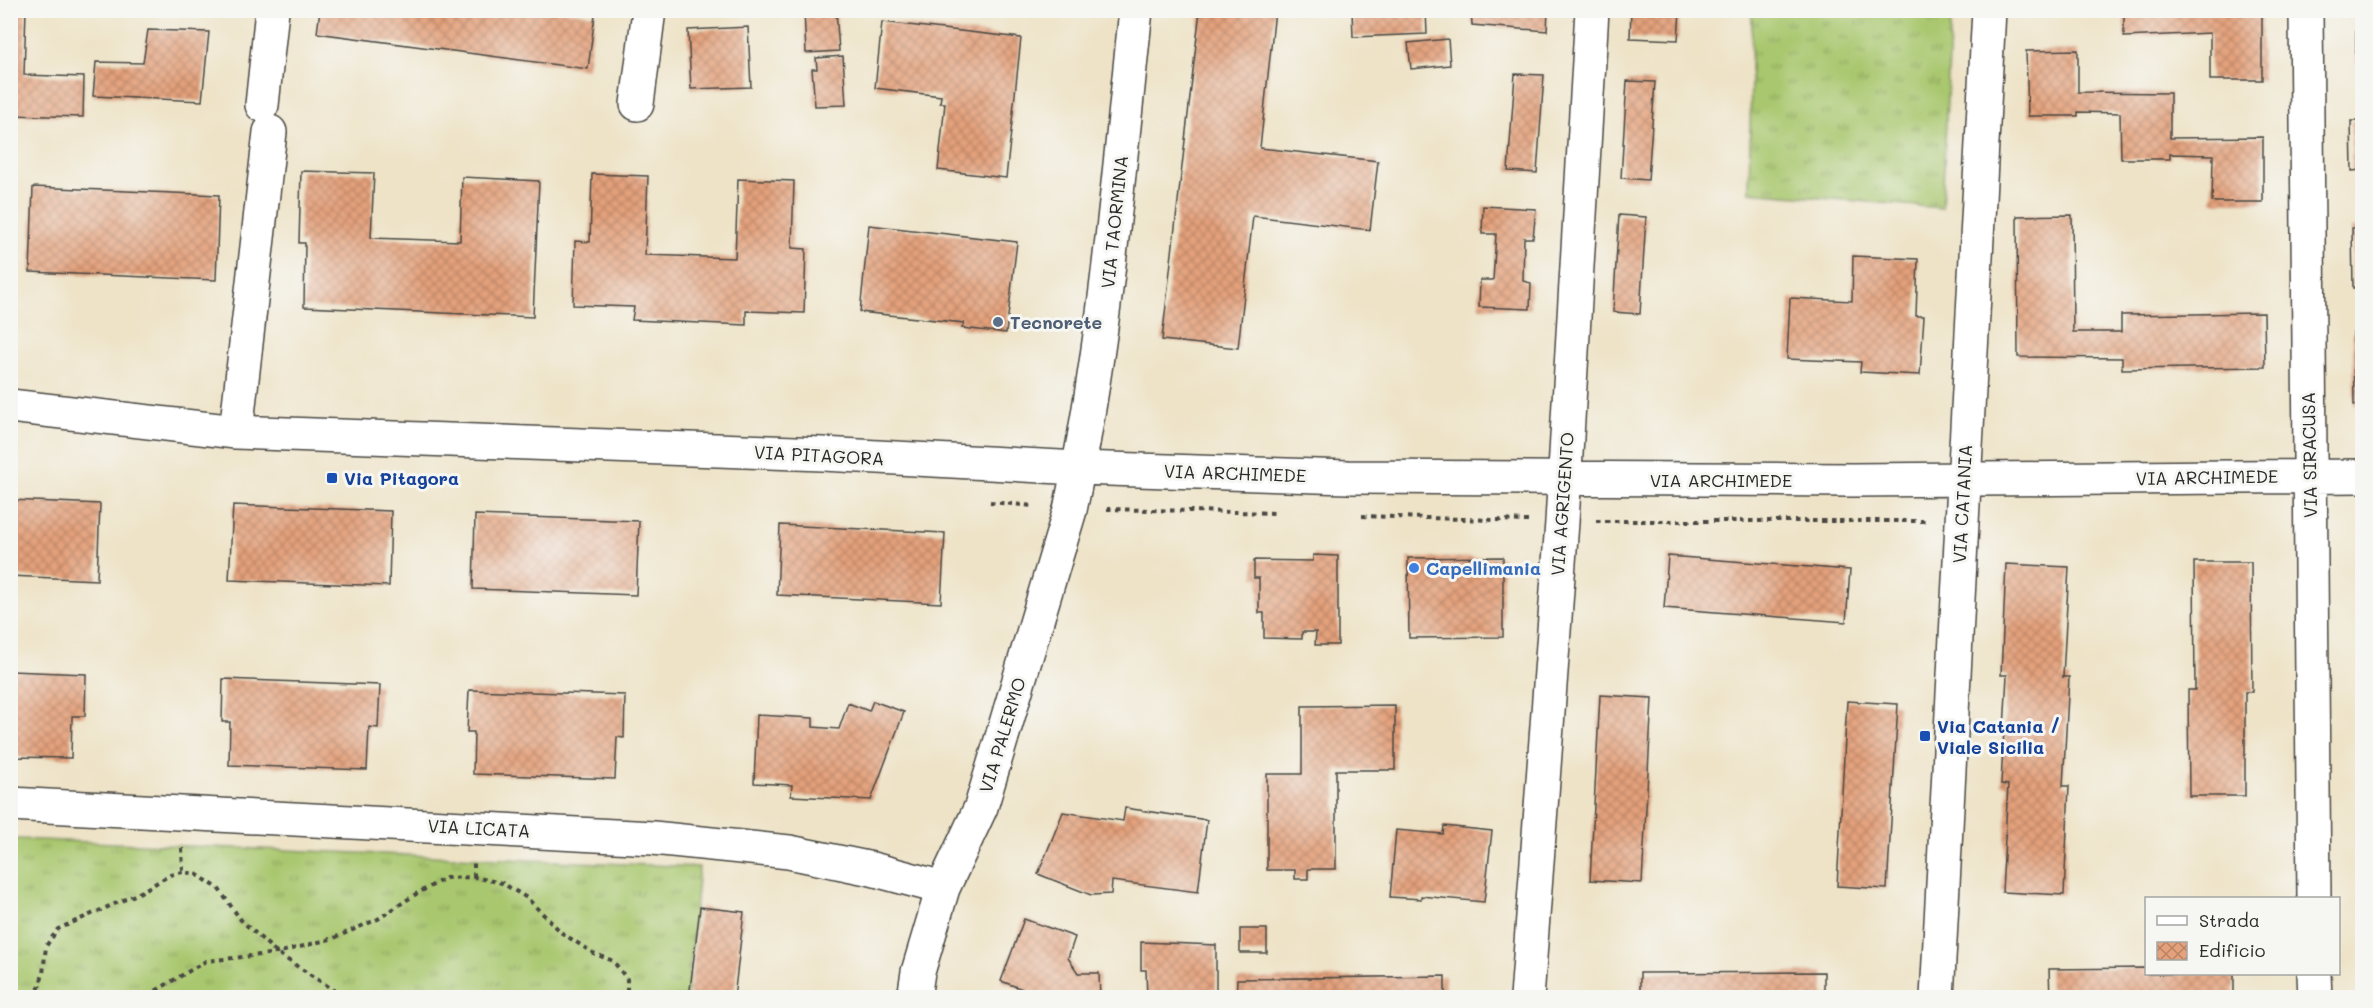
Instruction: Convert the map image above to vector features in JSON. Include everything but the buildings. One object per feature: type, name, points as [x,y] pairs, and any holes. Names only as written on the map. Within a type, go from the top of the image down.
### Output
[{"type":"street","points":[[236,432],[266,118],[272,10]]},
{"type":"street","points":[[637,104],[649,10]]},
{"type":"street","name":"VIA TAORMINA","points":[[1079,468],[1105,308],[1136,10]]},
{"type":"street","name":"VIA AGRIGENTO","points":[[1527,998],[1564,479],[1592,10]]},
{"type":"street","name":"VIA CATANIA","points":[[1937,998],[1989,10]]},
{"type":"street","name":"VIA SIRACUSA","points":[[2306,10],[2314,897]]},
{"type":"street","name":"VIA PITAGORA","points":[[10,406],[236,432],[823,454],[1079,468]]},
{"type":"street","name":"VIA ARCHIMEDE","points":[[1079,468],[1348,477],[1564,479],[2362,476]]},
{"type":"street","name":"VIA PALERMO","points":[[914,998],[918,972],[943,888],[981,807],[1070,510],[1079,468]]},
{"type":"street","name":"VIA LICATA","points":[[10,804],[653,838],[789,852],[872,869],[943,888]]},
{"type":"street","points":[[2314,975],[2314,998]]},
{"type":"path","points":[[1596,521],[1928,521]]},
{"type":"path","points":[[182,843],[183,872]]},
{"type":"path","points":[[36,998],[43,974],[46,946],[58,929],[137,894],[170,875],[183,872],[195,874],[218,888],[241,920],[277,953],[346,998]]},
{"type":"path","points":[[151,998],[157,990],[206,961],[277,953],[334,938],[378,919],[446,878],[474,877],[502,883],[527,898],[562,933],[593,953],[613,961],[627,979],[627,998]]},
{"type":"green space","points":[[1752,11],[1951,11],[1942,208],[1749,192]]},
{"type":"green space","points":[[15,839],[699,867],[687,997],[11,997],[10,892]]},
{"type":"place","name":"Tecnorete","points":[[998,322]]},
{"type":"place","name":"Via Pitagora","points":[[332,478]]},
{"type":"place","name":"Capellimania","points":[[1414,568]]},
{"type":"place","name":"Via Catania / Viale Sicilia","points":[[1925,736]]}]
